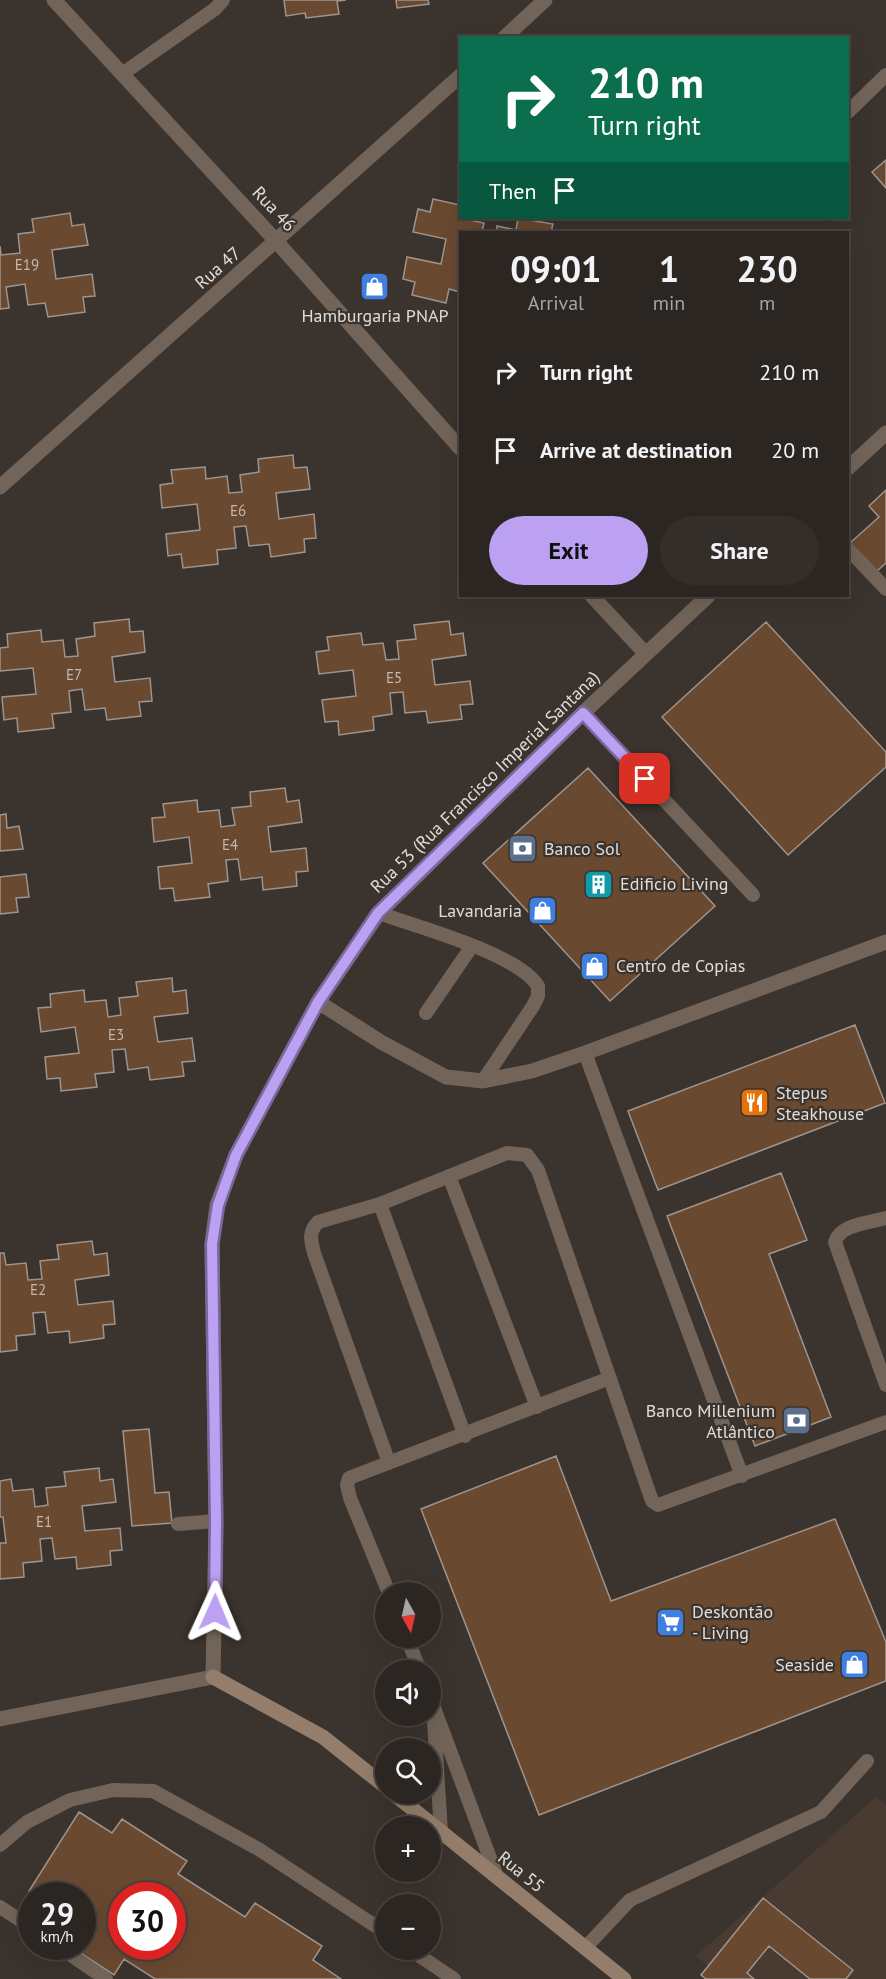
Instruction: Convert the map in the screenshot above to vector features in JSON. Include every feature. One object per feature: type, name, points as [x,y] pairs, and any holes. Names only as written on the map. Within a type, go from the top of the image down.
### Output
[{"type":"street","name":"Rua 46","points":[[54,0],[278,242],[459,447]]},
{"type":"street","points":[[506,36],[545,0]]},
{"type":"street","name":"Rua 47","points":[[0,486],[278,242],[459,77]]},
{"type":"street","points":[[849,467],[886,433]]},
{"type":"street","points":[[593,597],[645,652]]},
{"type":"street","name":"Rua 53 (Rua Francisco Imperial Santana)","points":[[213,1677],[216,1521],[212,1244],[218,1205],[236,1155],[318,1002],[378,913],[645,652],[707,597]]},
{"type":"street","points":[[318,1002],[381,1042],[446,1077],[483,1081],[532,1071],[585,1053],[886,942]]},
{"type":"street","points":[[0,1719],[213,1677],[323,1737],[375,1778]]},
{"type":"street","name":"Rua 55","points":[[406,1804],[421,1816]]},
{"type":"street","name":"Rua 55","points":[[441,1832],[624,1979]]},
{"type":"lane","points":[[122,74],[215,9],[223,0]]},
{"type":"lane","points":[[849,111],[886,75]]},
{"type":"lane","points":[[849,550],[886,590]]},
{"type":"lane","points":[[583,713],[753,895]]},
{"type":"lane","points":[[378,913],[472,946],[524,969],[538,986],[538,996],[533,1006],[483,1081]]},
{"type":"lane","points":[[426,1012],[472,946]]},
{"type":"lane","points":[[585,1053],[742,1476]]},
{"type":"lane","points":[[389,1463],[314,1253],[310,1234],[318,1222],[380,1204],[507,1154],[527,1155],[538,1170],[652,1501],[658,1505],[886,1422]]},
{"type":"lane","points":[[449,1176],[537,1407]]},
{"type":"lane","points":[[380,1204],[465,1436]]},
{"type":"lane","points":[[886,1218],[843,1230],[837,1235],[835,1242],[886,1385]]},
{"type":"lane","points":[[384,1582],[347,1485],[349,1478],[359,1472],[465,1436],[610,1378]]},
{"type":"lane","points":[[178,1524],[216,1521]]},
{"type":"lane","points":[[441,1725],[497,1877]]},
{"type":"lane","points":[[434,1726],[440,1816]]},
{"type":"lane","points":[[585,1948],[630,1900],[821,1812],[867,1761]]},
{"type":"lane","points":[[0,1845],[27,1822],[70,1800],[113,1790],[153,1791],[260,1850],[375,1926]]},
{"type":"lane","points":[[0,1907],[18,1919]]},
{"type":"lane","points":[[78,1960],[106,1979]]},
{"type":"lane","points":[[426,1960],[454,1979]]},
{"type":"shaded area","points":[[876,1797],[886,1805],[886,1979],[724,1979],[696,1956]]},
{"type":"building","points":[[284,0],[346,0],[337,1],[339,14],[306,18],[305,13],[286,16]]},
{"type":"building","points":[[396,0],[428,0],[429,4],[397,8]]},
{"type":"building","points":[[886,160],[886,188],[872,172]]},
{"type":"building","points":[[433,199],[459,205],[459,219],[484,223],[482,231],[459,231],[459,292],[449,289],[446,303],[412,295],[415,282],[403,279],[407,257],[441,264],[446,239],[413,232],[418,209],[430,212]]},
{"type":"building","points":[[70,213],[72,226],[84,224],[88,245],[52,250],[56,279],[92,274],[95,296],[83,297],[85,312],[48,317],[45,303],[28,305],[25,284],[6,287],[9,308],[0,309],[0,246],[1,255],[20,253],[18,234],[34,232],[32,219]]},
{"type":"building","points":[[518,219],[553,224],[551,231],[496,231],[497,226],[516,230]]},
{"type":"building","points":[[293,455],[294,468],[307,467],[310,489],[276,493],[279,519],[314,514],[316,538],[304,539],[305,552],[271,557],[269,544],[249,546],[246,526],[234,527],[236,548],[217,550],[218,564],[183,568],[181,554],[168,556],[166,534],[200,530],[197,504],[162,508],[160,485],[173,483],[171,470],[205,467],[206,479],[227,476],[229,493],[242,492],[240,475],[259,472],[258,459]]},
{"type":"building","points":[[886,490],[886,563],[877,571],[850,543],[879,517],[869,506]]},
{"type":"building","points":[[129,619],[130,632],[143,631],[145,652],[112,657],[115,682],[150,678],[152,701],[139,702],[141,716],[107,720],[105,708],[85,710],[82,689],[69,691],[71,712],[52,714],[54,728],[18,732],[17,718],[4,720],[2,697],[36,694],[33,668],[0,671],[0,648],[8,647],[7,634],[41,630],[42,642],[63,640],[65,657],[78,656],[76,639],[95,636],[94,623]]},
{"type":"building","points":[[449,621],[451,635],[463,633],[466,655],[432,660],[435,685],[470,681],[473,704],[460,705],[462,719],[428,723],[426,711],[405,713],[403,692],[390,693],[392,714],[373,717],[374,730],[339,735],[338,721],[325,722],[322,700],[356,696],[353,670],[319,674],[316,652],[329,650],[327,637],[361,633],[363,645],[383,643],[386,660],[399,659],[397,641],[416,639],[414,625]]},
{"type":"building","points":[[766,622],[886,752],[886,767],[788,855],[662,717]]},
{"type":"building","name":"Edificio Living","points":[[588,768],[715,906],[610,1001],[483,863]]},
{"type":"building","points":[[285,788],[287,802],[299,800],[302,822],[268,827],[271,852],[306,848],[308,871],[296,872],[297,886],[263,890],[262,877],[241,880],[238,859],[226,860],[228,881],[208,884],[210,897],[175,901],[173,888],[160,889],[158,867],[192,863],[189,837],[154,842],[152,818],[165,817],[163,804],[197,800],[198,812],[219,810],[221,827],[235,825],[232,808],[251,806],[250,792]]},
{"type":"building","points":[[6,814],[7,828],[19,826],[23,849],[0,851],[0,815]]},
{"type":"building","points":[[26,874],[29,897],[16,898],[18,912],[0,914],[0,877]]},
{"type":"building","points":[[172,978],[173,992],[186,990],[188,1013],[154,1017],[158,1042],[192,1038],[195,1061],[182,1062],[184,1076],[150,1080],[148,1067],[128,1070],[125,1049],[112,1050],[114,1072],[95,1074],[97,1087],[61,1091],[60,1078],[47,1079],[45,1057],[79,1053],[75,1027],[41,1032],[38,1008],[51,1007],[50,994],[84,990],[85,1002],[106,1000],[108,1017],[121,1015],[119,998],[138,996],[136,982]]},
{"type":"building","points":[[855,1025],[885,1103],[658,1190],[628,1111]]},
{"type":"building","points":[[781,1173],[807,1240],[769,1254],[831,1417],[755,1446],[667,1216]]},
{"type":"building","points":[[92,1241],[94,1255],[107,1253],[109,1275],[75,1280],[78,1305],[113,1301],[115,1324],[103,1325],[104,1338],[70,1343],[69,1331],[48,1333],[45,1312],[33,1313],[35,1334],[16,1336],[17,1350],[0,1352],[0,1253],[4,1253],[6,1265],[26,1263],[28,1280],[42,1279],[40,1261],[59,1259],[57,1245]]},
{"type":"building","points":[[149,1429],[155,1493],[169,1492],[172,1523],[132,1526],[123,1431]]},
{"type":"building","name":"Deskontão - Living","points":[[556,1456],[611,1601],[835,1519],[886,1642],[886,1681],[539,1815],[421,1509]]},
{"type":"building","points":[[99,1468],[100,1481],[113,1479],[116,1502],[82,1506],[85,1531],[120,1528],[122,1550],[110,1551],[111,1565],[77,1569],[76,1557],[55,1559],[52,1538],[40,1539],[42,1561],[23,1563],[24,1577],[0,1579],[0,1543],[6,1543],[3,1517],[0,1517],[0,1481],[11,1479],[13,1491],[33,1489],[35,1507],[48,1505],[46,1488],[66,1486],[64,1472]]},
{"type":"building","points":[[79,1812],[112,1833],[122,1819],[187,1861],[178,1874],[245,1917],[255,1903],[322,1946],[313,1960],[341,1979],[155,1979],[126,1960],[186,1960],[186,1882],[108,1882],[108,1960],[123,1960],[114,1975],[91,1960],[96,1960],[96,1882],[35,1882]]},
{"type":"building","points":[[763,1898],[853,1970],[846,1979],[810,1979],[769,1946],[747,1973],[754,1979],[706,1979],[701,1975]]},
{"type":"place","name":"Hamburgaria PNAP","points":[[375,287]]},
{"type":"place","name":"Banco Sol","points":[[523,849]]},
{"type":"place","name":"Edificio Living","points":[[599,884]]},
{"type":"place","name":"Lavandaria","points":[[543,911]]},
{"type":"place","name":"Centro de Copias","points":[[595,966]]},
{"type":"place","name":"Stepus Steakhouse","points":[[755,1103]]},
{"type":"place","name":"Banco Millenium Atlântico","points":[[796,1421]]},
{"type":"place","name":"Deskontão - Living","points":[[671,1622]]},
{"type":"place","name":"Seaside","points":[[855,1665]]},
{"type":"route","points":[[215,1612],[212,1244],[218,1205],[236,1155],[318,1002],[378,913],[583,713],[645,779]]}]
